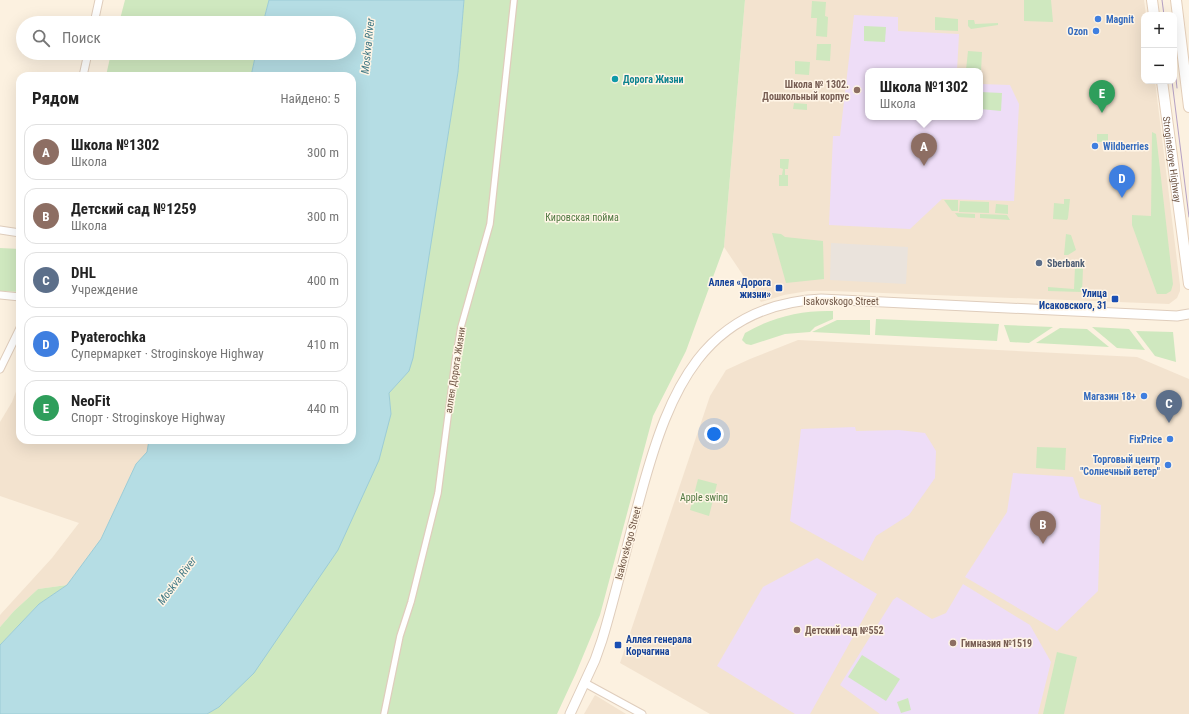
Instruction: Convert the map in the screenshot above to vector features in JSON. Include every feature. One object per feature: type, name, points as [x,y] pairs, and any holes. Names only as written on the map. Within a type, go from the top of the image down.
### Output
[{"type":"main road","points":[[1152,0],[1154,12]]},
{"type":"main road","points":[[1176,0],[1189,107]]},
{"type":"main road","name":"Stroginskoye Highway","points":[[1162,84],[1189,284]]},
{"type":"street","points":[[96,16],[99,0]]},
{"type":"street","name":"аллея Дорога Жизни","points":[[384,714],[400,636],[411,602],[438,493],[461,327],[490,224],[514,0]]},
{"type":"street","points":[[84,72],[86,60]]},
{"type":"street","points":[[0,230],[16,232]]},
{"type":"street","points":[[0,295],[16,297]]},
{"type":"street","name":"Isakovskogo Street","points":[[570,714],[585,683],[602,640],[652,454],[670,406],[697,359],[720,336],[736,324],[754,314],[791,302],[821,299],[1177,316],[1189,314]]},
{"type":"street","points":[[0,369],[16,336]]},
{"type":"street","points":[[585,683],[642,714]]},
{"type":"shaded area","points":[[745,0],[1144,0],[1146,12],[1141,12],[1141,84],[1155,84],[1180,285],[1180,291],[1177,298],[1169,304],[832,291],[808,291],[784,295],[761,302],[724,247]]},
{"type":"shaded area","points":[[854,15],[898,17],[898,31],[959,34],[957,68],[865,68],[865,120],[983,120],[983,84],[1010,85],[1019,104],[1014,201],[942,199],[910,229],[829,225],[833,136],[840,136]]},
{"type":"shaded area","points":[[831,243],[908,247],[906,284],[830,280]]},
{"type":"shaded area","points":[[798,340],[1137,357],[1189,379],[1189,714],[710,714],[620,663],[710,396],[726,370]]},
{"type":"shaded area","points":[[16,392],[16,444],[148,444],[147,452],[136,464],[101,539],[67,585],[38,589],[14,611],[0,627],[0,615],[52,558],[79,523],[0,496],[0,422],[12,402]]},
{"type":"shaded area","points":[[855,427],[856,431],[899,430],[925,433],[936,451],[935,478],[909,515],[876,536],[863,561],[790,521],[801,429]]},
{"type":"shaded area","points":[[1013,473],[1073,477],[1080,498],[1101,505],[1098,591],[1057,631],[965,577],[1007,512]]},
{"type":"shaded area","name":"Детский сад №552","points":[[817,558],[877,594],[810,714],[795,714],[717,666],[763,587]]},
{"type":"shaded area","name":"Гимназия №1519","points":[[963,584],[1030,625],[1051,662],[1038,714],[880,714],[840,685],[893,600],[897,597],[932,619],[946,613]]},
{"type":"shaded area","points":[[595,695],[626,714],[584,714]]},
{"type":"green space","points":[[125,0],[269,0],[265,16],[121,16]]},
{"type":"green space","name":"Кировская пойма","points":[[464,0],[745,0],[724,247],[686,351],[653,416],[600,615],[557,714],[207,714],[219,707],[391,414],[389,393],[409,371],[458,72]]},
{"type":"green space","points":[[1024,0],[1051,0],[1053,22],[1024,21]]},
{"type":"green space","points":[[812,1],[826,2],[825,16],[828,17],[827,37],[816,36],[817,18],[811,18]]},
{"type":"green space","points":[[935,17],[958,19],[958,31],[935,30]]},
{"type":"green space","points":[[968,20],[974,20],[975,24],[998,23],[998,25],[971,29],[968,26]]},
{"type":"green space","points":[[864,26],[886,27],[885,42],[864,41]]},
{"type":"green space","points":[[817,44],[831,44],[830,61],[816,60]]},
{"type":"green space","points":[[968,51],[982,52],[981,68],[966,68]]},
{"type":"green space","points":[[109,60],[254,60],[252,72],[107,72]]},
{"type":"green space","points":[[795,61],[810,62],[809,75],[795,74]]},
{"type":"green space","points":[[983,92],[1002,93],[1001,111],[983,109]]},
{"type":"green space","points":[[794,103],[807,104],[807,110],[793,109]]},
{"type":"green space","points":[[1152,132],[1156,134],[1173,284],[1171,291],[1166,294],[1157,294],[1132,225],[1132,215],[1151,216]]},
{"type":"green space","points":[[1097,134],[1108,134],[1108,142],[1097,142]]},
{"type":"green space","points":[[780,159],[789,159],[788,169],[785,169],[785,175],[788,175],[788,186],[779,186],[779,175],[782,175],[783,169],[780,168]]},
{"type":"green space","points":[[1064,199],[1070,199],[1067,220],[1053,219],[1054,203],[1064,204]]},
{"type":"green space","points":[[944,200],[958,200],[958,211],[952,211]]},
{"type":"green space","points":[[960,201],[989,202],[989,213],[959,212]]},
{"type":"green space","points":[[996,204],[1008,205],[1008,214],[995,213]]},
{"type":"green space","points":[[955,213],[975,214],[975,218],[958,217]]},
{"type":"green space","points":[[980,214],[1007,215],[1010,220],[980,218]]},
{"type":"green space","points":[[772,233],[781,234],[785,237],[823,241],[824,279],[786,283]]},
{"type":"green space","points":[[1066,234],[1071,235],[1076,250],[1068,255],[1064,255]]},
{"type":"green space","points":[[0,248],[16,249],[16,292],[0,291]]},
{"type":"green space","points":[[1075,267],[1081,267],[1083,269],[1082,292],[1048,291],[1048,287],[1074,289]]},
{"type":"green space","points":[[833,311],[833,319],[815,327],[810,332],[785,334],[751,345],[746,344],[742,340],[745,333],[755,327],[777,319],[799,313]]},
{"type":"green space","points":[[876,319],[999,324],[997,341],[875,335]]},
{"type":"green space","points":[[837,320],[870,320],[870,335],[812,332]]},
{"type":"green space","points":[[1004,325],[1053,327],[1029,343],[1010,342]]},
{"type":"green space","points":[[1092,327],[1129,329],[1145,350],[1117,348]]},
{"type":"green space","points":[[1060,328],[1087,329],[1109,347],[1036,343]]},
{"type":"green space","points":[[1136,331],[1173,332],[1176,362],[1155,356]]},
{"type":"green space","points":[[1037,447],[1066,448],[1065,470],[1036,468]]},
{"type":"green space","name":"Apple swing","points":[[698,479],[717,484],[709,516],[690,510]]},
{"type":"green space","points":[[67,585],[39,604],[0,645],[0,627],[14,611],[38,589]]},
{"type":"green space","points":[[1057,652],[1077,657],[1064,714],[1043,714]]},
{"type":"green space","points":[[862,655],[900,679],[886,701],[848,677]]},
{"type":"green space","points":[[908,698],[911,710],[901,713],[897,702]]},
{"type":"water","name":"Moskva River","points":[[269,0],[464,0],[458,72],[413,358],[409,371],[389,393],[391,414],[379,460],[338,550],[254,673],[219,707],[207,714],[0,714],[0,645],[39,604],[67,585],[101,539],[136,464],[147,452],[148,444],[356,444],[356,72],[252,72],[254,60],[356,60],[356,16],[265,16]]},
{"type":"tram line","points":[[1162,0],[1164,12]]},
{"type":"tram line","points":[[1172,84],[1189,217]]},
{"type":"tram line","points":[[1177,84],[1177,88]]},
{"type":"place","name":"Magnit","points":[[1098,19]]},
{"type":"place","name":"Ozon","points":[[1096,31]]},
{"type":"place","name":"Дорога Жизни","points":[[615,79]]},
{"type":"place","name":"Школа № 1302. Дошкольный корпус","points":[[857,90]]},
{"type":"place","name":"NeoFit","points":[[1102,113]]},
{"type":"place","name":"Wildberries","points":[[1095,146]]},
{"type":"place","name":"Школа №1302","points":[[924,166]]},
{"type":"place","name":"Pyaterochka","points":[[1122,198]]},
{"type":"place","name":"Sberbank","points":[[1039,263]]},
{"type":"place","name":"Аллея «Дорога жизни»","points":[[779,288]]},
{"type":"place","name":"Улица Исаковского, 31","points":[[1115,299]]},
{"type":"place","name":"Магазин 18+","points":[[1144,396]]},
{"type":"place","name":"DHL","points":[[1169,423]]},
{"type":"place","name":"FixPrice","points":[[1170,439]]},
{"type":"place","name":"Торговый центр \"Солнечный ветер\"","points":[[1168,465]]},
{"type":"place","name":"Детский сад №1259","points":[[1043,544]]},
{"type":"place","name":"Детский сад №552","points":[[797,630]]},
{"type":"place","name":"Гимназия №1519","points":[[953,643]]},
{"type":"place","name":"Аллея генерала Корчагина","points":[[618,645]]}]
